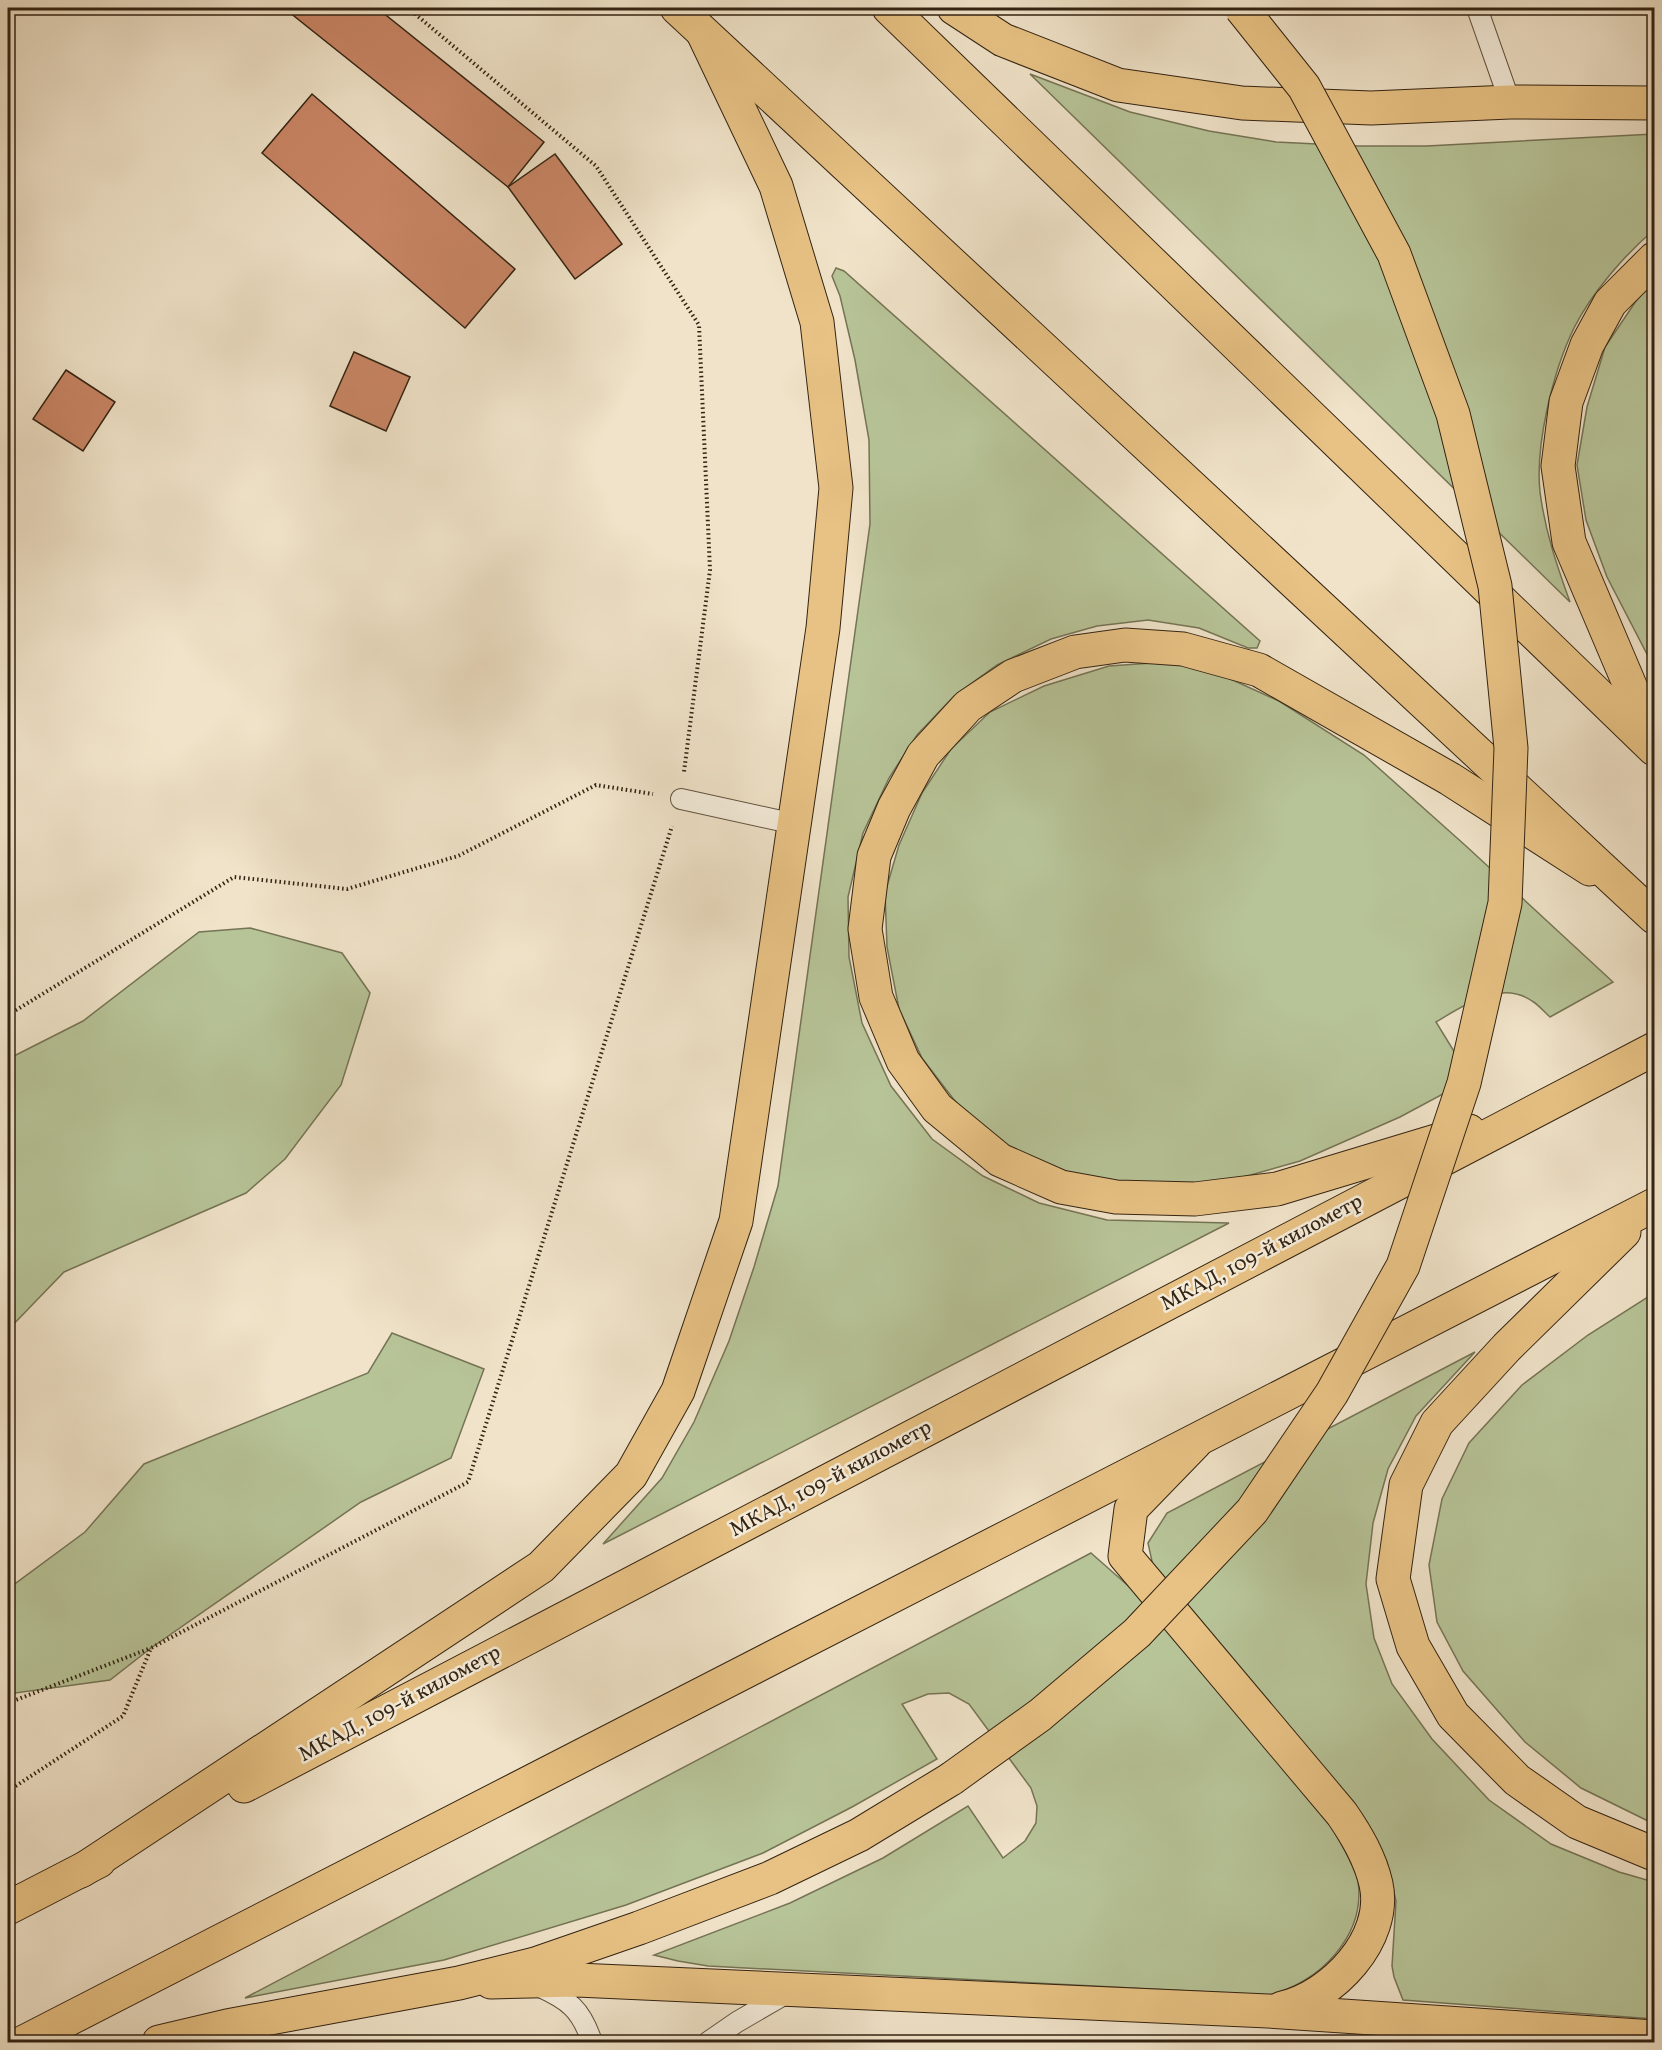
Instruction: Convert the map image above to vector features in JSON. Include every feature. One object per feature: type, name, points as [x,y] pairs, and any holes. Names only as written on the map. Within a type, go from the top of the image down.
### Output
[{"type":"main road","points":[[677,8],[1643,907]]},
{"type":"main road","points":[[889,8],[1654,749]]},
{"type":"main road","points":[[954,8],[1003,40],[1118,85],[1242,103],[1371,108],[1510,102],[1654,104]]},
{"type":"main road","points":[[159,2043],[227,2026],[459,1983],[535,1964],[628,1932],[770,1878],[859,1835],[951,1779],[1040,1715],[1137,1633],[1252,1511],[1332,1394],[1403,1266],[1464,1083],[1505,903],[1512,748],[1495,586],[1453,414],[1394,254],[1304,87],[1241,8]]},
{"type":"main road","points":[[81,1871],[541,1567],[631,1475],[678,1391],[736,1221],[824,628],[836,488],[818,322],[776,186],[703,33]]},
{"type":"main road","points":[[1654,259],[1610,303],[1587,345],[1566,402],[1558,466],[1569,542],[1634,695],[1654,722]]},
{"type":"main road","points":[[1534,1111],[1277,1189],[1195,1199],[1116,1197],[1061,1187],[1000,1160],[937,1107],[903,1061],[876,997],[866,929],[874,856],[894,808],[923,756],[969,706],[1013,676],[1075,652],[1125,645],[1183,649],[1259,670],[1450,779],[1643,907]]},
{"type":"main road","name":"МКАД, 109-й километр","points":[[8,1908],[1654,1049]]},
{"type":"main road","points":[[24,2043],[1651,1206]]},
{"type":"main road","points":[[1651,1206],[1507,1347],[1437,1423],[1406,1485],[1393,1579],[1413,1646],[1453,1715],[1517,1780],[1577,1822],[1654,1854]]},
{"type":"main road","points":[[1202,1436],[1131,1509],[1125,1556],[1342,1814],[1358,1837],[1370,1863],[1376,1886],[1378,1907],[1372,1928],[1359,1954],[1319,1994],[1295,2005],[1268,2011]]},
{"type":"main road","points":[[459,1983],[577,1980],[793,1989],[1268,2011],[1654,2037]]},
{"type":"lane","points":[[1478,8],[1510,102]]},
{"type":"lane","points":[[681,799],[795,824]]},
{"type":"lane","points":[[527,1981],[564,1998],[583,2019],[592,2043]]},
{"type":"lane","points":[[708,2043],[737,2022],[793,1989]]},
{"type":"path","points":[[8,1703],[151,1648],[468,1482],[681,799],[710,570],[699,325],[597,166],[408,8]]},
{"type":"path","points":[[1478,8],[1654,9]]},
{"type":"path","points":[[8,1015],[234,877],[347,889],[458,856],[596,785],[681,799]]},
{"type":"path","points":[[8,1791],[123,1716],[151,1648]]},
{"type":"green space","points":[[1030,74],[1130,112],[1209,131],[1276,142],[1358,146],[1427,146],[1654,134],[1654,230],[1610,275],[1581,315],[1566,345],[1547,408],[1540,453],[1540,492],[1552,548],[1570,602]]},
{"type":"green space","points":[[836,268],[844,271],[1260,641],[1257,648],[1248,648],[1199,628],[1148,620],[1097,626],[1051,639],[997,665],[954,696],[917,735],[889,778],[863,833],[848,897],[849,957],[862,1023],[891,1086],[932,1139],[983,1176],[1039,1203],[1107,1220],[1229,1223],[603,1544],[662,1478],[694,1422],[729,1341],[778,1186],[870,524],[869,440],[855,360],[840,296],[832,276]]},
{"type":"green space","points":[[1654,280],[1654,663],[1648,656],[1607,577],[1586,520],[1577,465],[1587,407],[1605,347],[1636,301]]},
{"type":"green space","points":[[1167,662],[1215,672],[1279,701],[1364,755],[1613,982],[1550,1017],[1535,1003],[1520,995],[1508,993],[1482,997],[1458,1009],[1436,1022],[1471,1079],[1400,1117],[1300,1161],[1233,1180],[1162,1186],[1109,1182],[1052,1168],[1010,1147],[958,1105],[922,1058],[899,1009],[887,947],[885,893],[899,845],[922,793],[951,749],[990,712],[1044,686],[1109,666]]},
{"type":"green space","points":[[250,928],[342,953],[370,993],[341,1085],[285,1159],[246,1193],[64,1272],[8,1330],[8,1059],[83,1021],[199,932]]},
{"type":"green space","points":[[1654,1293],[1654,1822],[1581,1788],[1525,1742],[1463,1671],[1437,1622],[1429,1565],[1442,1499],[1469,1443],[1522,1385],[1588,1335]]},
{"type":"green space","points":[[392,1333],[484,1369],[451,1458],[361,1502],[151,1648],[110,1680],[8,1694],[8,1589],[85,1532],[144,1464],[368,1373]]},
{"type":"green space","points":[[1475,1352],[1416,1416],[1388,1469],[1373,1523],[1366,1584],[1374,1638],[1392,1684],[1432,1739],[1489,1800],[1551,1844],[1619,1872],[1654,1882],[1654,2019],[1403,2000],[1392,1966],[1396,1901],[1387,1862],[1367,1822],[1153,1566],[1148,1543],[1167,1513]]},
{"type":"green space","points":[[1091,1553],[1142,1598],[1332,1827],[1348,1853],[1358,1881],[1359,1901],[1347,1938],[1321,1968],[1288,1989],[1269,1995],[708,1966],[654,1955],[790,1903],[883,1858],[968,1806],[1003,1858],[1025,1841],[1036,1823],[1037,1806],[1031,1788],[969,1704],[949,1693],[928,1694],[902,1704],[937,1759],[852,1807],[763,1853],[626,1905],[444,1960],[245,1998]]},
{"type":"building","points":[[284,8],[377,8],[544,142],[508,187]]},
{"type":"building","points":[[312,94],[515,269],[465,328],[262,153]]},
{"type":"building","points":[[555,154],[622,244],[575,279],[508,187]]},
{"type":"building","points":[[354,352],[410,377],[386,431],[330,406]]},
{"type":"building","points":[[66,370],[115,402],[83,451],[33,419]]}]
